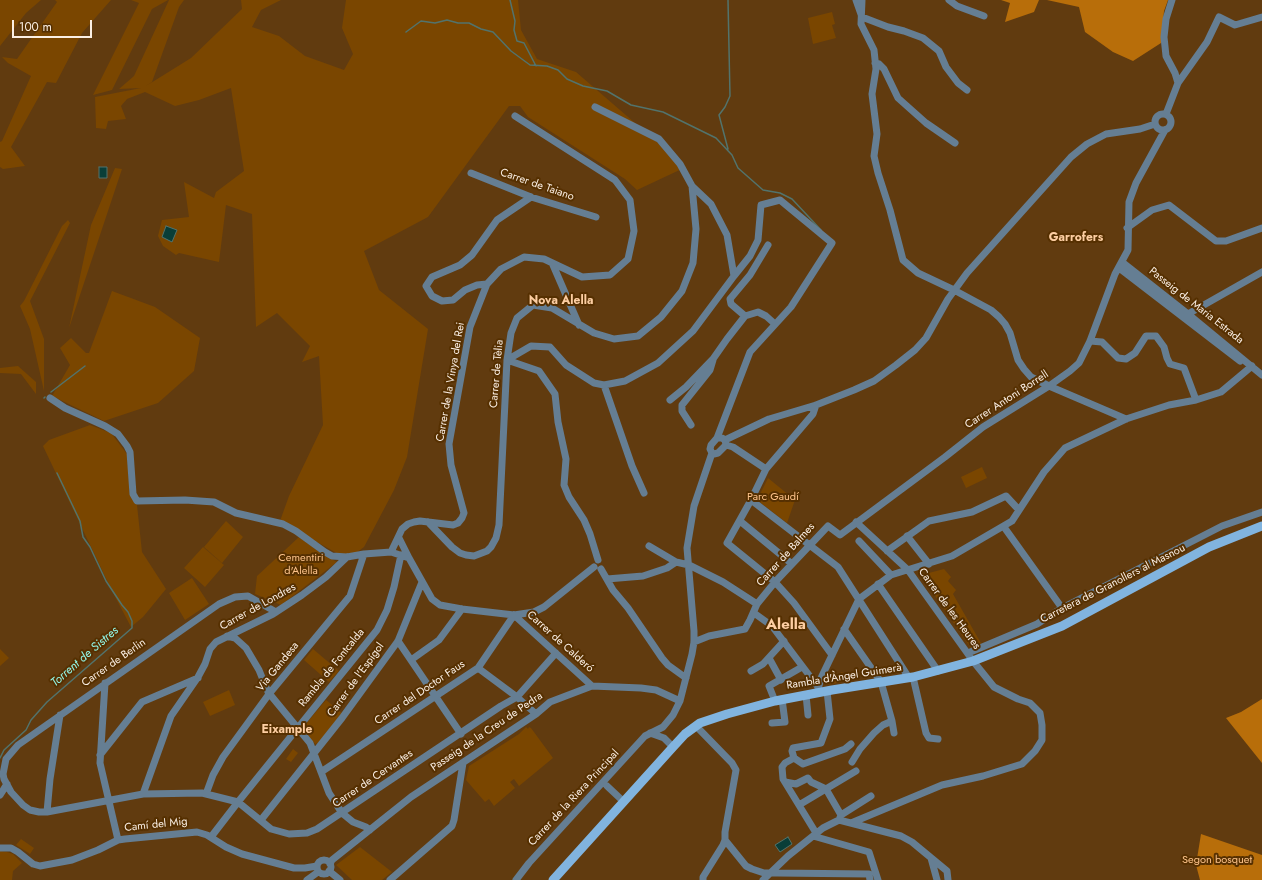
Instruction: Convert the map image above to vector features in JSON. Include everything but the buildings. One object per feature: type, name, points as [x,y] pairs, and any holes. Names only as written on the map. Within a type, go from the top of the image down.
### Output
[{"type":"main road","name":"Carretera de Granollers al Masnou","points":[[970,657],[1062,626],[1209,547],[1262,526]]},
{"type":"main road","name":"Rambla d'Àngel Guimerà","points":[[696,726],[719,717],[821,690],[911,678],[938,671],[970,657]]},
{"type":"main road","points":[[553,880],[673,747],[696,726]]},
{"type":"street","points":[[856,0],[862,17],[923,38],[939,51],[946,67],[958,83],[967,90]]},
{"type":"street","points":[[862,0],[861,24],[874,50],[876,69],[872,94],[877,134],[874,156],[890,210],[901,255],[907,265],[918,273],[954,290],[999,316],[1006,324],[1010,333],[1018,360],[1031,377],[1126,420]]},
{"type":"street","points":[[949,0],[957,6],[984,16]]},
{"type":"street","points":[[1172,0],[1166,19],[1164,37],[1166,56],[1175,73],[1178,83]]},
{"type":"street","points":[[1166,114],[1178,83],[1207,42],[1219,17],[1235,25],[1262,17]]},
{"type":"street","points":[[875,62],[884,69],[898,98],[926,123],[955,143]]},
{"type":"street","name":"Carrer de Tèlia","points":[[428,522],[452,547],[466,556],[474,556],[487,551],[496,538],[507,360],[511,333],[517,318],[533,305],[552,308],[594,333],[614,339],[638,336],[661,317],[682,291],[693,263],[696,229],[692,186],[680,164],[658,139],[595,107]]},
{"type":"street","points":[[1155,124],[1157,117],[1162,114],[1166,114]]},
{"type":"street","points":[[1155,124],[1160,130],[1169,128],[1171,120],[1166,114]]},
{"type":"street","name":"Carrer de la Vinya del Rei","points":[[391,552],[402,529],[408,524],[414,522],[428,522],[453,525],[458,523],[464,513],[451,465],[449,444],[470,327],[487,284],[501,269],[524,257],[544,260],[582,276],[610,275],[628,259],[634,231],[630,200],[615,180],[515,116]]},
{"type":"street","points":[[712,453],[718,453],[725,442],[769,419],[816,405],[874,381],[915,350],[926,338],[954,290],[966,273],[1071,157],[1087,144],[1106,134],[1140,129],[1155,124]]},
{"type":"street","name":"Passeig de Maria Estrada","points":[[1134,271],[1128,250],[1127,228],[1129,202],[1136,183],[1165,130]]},
{"type":"street","name":"Carrer de Taiano","points":[[471,173],[531,197],[596,217]]},
{"type":"street","points":[[692,186],[711,204],[726,236],[734,276]]},
{"type":"street","points":[[487,284],[477,284],[465,290],[453,300],[442,301],[432,296],[426,286],[432,277],[460,265],[472,255],[497,220],[531,197]]},
{"type":"street","points":[[507,360],[531,346],[550,347],[566,365],[594,383],[604,385],[625,381],[658,363],[693,332],[750,256],[758,240],[761,205],[780,200],[832,243],[791,308],[750,352],[717,438],[711,445],[710,449],[712,453],[694,506],[687,548],[694,642],[680,701],[673,715],[663,727],[650,733]]},
{"type":"street","points":[[1127,228],[1152,210],[1169,205],[1216,241],[1226,241],[1262,228]]},
{"type":"street","points":[[746,316],[731,304],[730,299],[750,275],[768,245]]},
{"type":"street","name":"Carrer Antoni Borrell","points":[[840,535],[945,457],[982,427],[1049,386],[1079,363],[1090,341],[1120,265],[1128,250]]},
{"type":"street","points":[[553,265],[579,325]]},
{"type":"street","points":[[821,690],[832,655],[859,598],[892,575],[952,556],[1004,527],[1012,521],[1044,472],[1065,448],[1126,420],[1169,404],[1196,400],[1221,392],[1251,367],[1120,265]]},
{"type":"street","name":"Passeig de Maria Estrada","points":[[1120,265],[1134,271],[1262,375]]},
{"type":"street","points":[[1188,314],[1262,272]]},
{"type":"street","points":[[670,400],[686,387],[713,359],[746,316],[758,312],[766,316],[775,324]]},
{"type":"street","points":[[1090,341],[1102,342],[1118,358],[1126,360],[1146,336],[1156,336],[1164,347],[1170,364],[1184,368],[1196,400]]},
{"type":"street","points":[[691,425],[682,411],[682,405],[710,370],[713,359]]},
{"type":"street","points":[[507,360],[539,371],[555,394],[558,422],[566,459],[564,486],[568,497],[584,520],[590,534],[598,565],[613,590],[628,608],[662,658],[668,665],[686,678]]},
{"type":"street","points":[[604,385],[632,466],[644,493]]},
{"type":"street","points":[[50,398],[65,408],[105,426],[118,434],[130,452],[133,494],[137,501],[185,500],[214,502],[236,513],[283,524],[296,531],[325,552],[339,557],[391,552],[409,558]]},
{"type":"street","points":[[816,405],[813,414],[766,469],[752,500],[727,543],[775,582],[794,603],[832,655]]},
{"type":"street","points":[[717,438],[722,438],[725,442],[766,469]]},
{"type":"street","points":[[887,551],[929,521],[972,512],[1006,496],[1019,510]]},
{"type":"street","points":[[752,500],[838,567],[911,678],[926,734],[933,740],[938,739]]},
{"type":"street","points":[[970,657],[1034,626],[1062,608],[1222,526],[1262,512]]},
{"type":"street","points":[[740,521],[792,564]]},
{"type":"street","name":"Carrer de les Heures","points":[[851,823],[942,785],[983,776],[1022,764],[1035,751],[1042,740],[1040,713],[1030,703],[1018,700],[994,687],[970,657],[908,570],[856,522]]},
{"type":"street","name":"Carrer de Balmes","points":[[694,642],[709,636],[745,629],[757,604],[775,582],[828,526],[840,535]]},
{"type":"street","points":[[1004,527],[1062,608]]},
{"type":"street","points":[[907,536],[929,564]]},
{"type":"street","points":[[399,538],[432,599],[437,604],[462,609],[514,616],[526,614],[544,607],[598,565]]},
{"type":"street","points":[[859,541],[892,575]]},
{"type":"street","points":[[649,546],[676,562],[688,565],[723,582],[757,604]]},
{"type":"street","name":"Via Gandesa","points":[[206,794],[223,757],[269,694],[350,596],[364,554]]},
{"type":"street","name":"Rambla de Fontcalda","points":[[211,837],[380,625],[387,610],[394,587],[401,555]]},
{"type":"street","name":"Carrer de Londres","points":[[143,794],[171,716],[198,677],[205,664],[210,649],[216,642],[276,612],[302,596],[326,577],[347,557]]},
{"type":"street","points":[[607,579],[643,576],[667,568],[676,562]]},
{"type":"street","name":"Carrer de l'Espígol","points":[[261,820],[314,754],[398,641],[422,582]]},
{"type":"street","points":[[878,584],[938,671]]},
{"type":"street","name":"Carrer de Berlin","points":[[7,784],[3,774],[6,759],[18,745],[219,604],[235,597],[248,596],[276,612]]},
{"type":"street","points":[[411,660],[439,640],[462,609]]},
{"type":"street","points":[[754,613],[772,626],[821,690],[830,719],[821,743],[793,748],[792,751],[794,758],[803,764],[845,749],[851,744]]},
{"type":"street","points":[[524,625],[524,618],[526,614]]},
{"type":"street","name":"Carrer de Calderó","points":[[514,616],[592,686]]},
{"type":"street","name":"Carrer del Doctor Faus","points":[[321,772],[478,668],[514,616]]},
{"type":"street","points":[[844,629],[882,682],[894,733]]},
{"type":"street","points":[[227,636],[235,638],[246,648],[259,670],[269,694],[310,743],[329,793],[342,813],[353,822],[370,830]]},
{"type":"street","points":[[398,641],[461,734]]},
{"type":"street","points":[[751,671],[763,664],[783,641]]},
{"type":"street","name":"Carrer de Cervantes","points":[[238,802],[271,829],[296,834],[307,833],[317,829],[501,706],[517,697],[556,653]]},
{"type":"street","points":[[769,658],[781,680]]},
{"type":"street","points":[[772,723],[785,722],[779,700],[769,686],[802,667]]},
{"type":"street","points":[[478,668],[517,697],[536,714]]},
{"type":"street","points":[[100,755],[142,702],[198,677]]},
{"type":"street","points":[[105,683],[100,763],[118,840]]},
{"type":"street","name":"Passeig de la Creu de Pedra","points":[[330,867],[332,860],[411,797],[536,714],[550,702],[592,686],[656,690],[680,701]]},
{"type":"street","points":[[806,695],[808,715]]},
{"type":"street","points":[[47,812],[50,779],[60,715]]},
{"type":"street","points":[[852,762],[860,749],[874,733],[892,721]]},
{"type":"street","points":[[696,726],[732,763],[736,770],[725,832],[725,840],[703,880]]},
{"type":"street","points":[[663,727],[662,733],[664,738]]},
{"type":"street","points":[[650,733],[664,738],[673,747]]},
{"type":"street","name":"Carrer de la Riera Principal","points":[[516,880],[529,863],[650,733]]},
{"type":"street","points":[[794,758],[785,763],[782,767],[783,778],[815,834],[869,852],[878,880]]},
{"type":"street","points":[[390,880],[452,826],[463,763]]},
{"type":"street","points":[[799,805],[856,771]]},
{"type":"street","points":[[608,786],[610,776]]},
{"type":"street","points":[[785,782],[796,784],[808,778],[811,782],[826,789],[840,817],[851,823],[902,836],[912,842],[948,872],[948,880]]},
{"type":"street","points":[[7,784],[11,792],[23,805],[30,810],[39,812],[47,812],[143,794],[206,794],[238,802]]},
{"type":"street","points":[[0,795],[7,784]]},
{"type":"street","points":[[597,790],[603,786],[608,786]]},
{"type":"street","points":[[608,786],[624,802]]},
{"type":"street","points":[[763,880],[769,873],[815,834],[871,796]]},
{"type":"street","name":"Camí del Mig","points":[[0,848],[11,848],[33,864],[40,866],[72,860],[118,840],[197,832],[211,837],[226,847],[242,854],[294,868],[318,869]]},
{"type":"street","points":[[725,840],[746,866],[752,869],[769,873],[839,877],[869,874],[870,880]]},
{"type":"street","points":[[930,858],[937,880]]},
{"type":"street","points":[[307,880],[318,869],[319,862],[323,860],[340,880]]},
{"type":"street","points":[[318,869],[324,874],[330,867]]},
{"type":"green space","points":[[0,0],[41,0],[26,13],[0,46]]},
{"type":"green space","points":[[55,0],[111,0],[82,33],[56,83],[47,82],[11,147],[25,166],[3,169],[0,167],[0,142],[2,141],[31,76],[8,63],[2,57],[17,59],[57,2]]},
{"type":"green space","points":[[131,0],[168,0],[152,9],[112,90],[93,95],[139,3]]},
{"type":"green space","points":[[169,0],[184,0],[179,7],[152,82],[146,86],[191,58],[242,9],[241,0],[281,0],[261,10],[252,27],[279,36],[305,56],[344,70],[353,54],[342,28],[346,0],[518,0],[521,30],[537,59],[576,72],[686,167],[637,190],[625,179],[528,117],[520,106],[509,106],[428,217],[364,251],[379,290],[428,329],[407,457],[394,490],[364,547],[356,553],[340,555],[280,521],[289,496],[323,425],[319,356],[302,362],[310,346],[277,313],[256,327],[252,214],[226,205],[219,262],[179,253],[176,255],[163,246],[158,236],[162,220],[189,217],[184,182],[214,198],[216,192],[244,171],[231,88],[199,100],[175,106],[145,92],[127,99],[121,106],[126,119],[108,121],[106,129],[96,128],[95,97],[141,88],[119,89],[134,76]]},
{"type":"green space","points":[[1001,0],[1039,0],[1034,12],[1005,22],[1010,3]]},
{"type":"green space","points":[[1047,0],[1168,0],[1164,11],[1161,43],[1133,61],[1113,52],[1085,32],[1079,7]]},
{"type":"green space","points":[[832,12],[835,24],[832,25],[836,38],[813,44],[808,18]]},
{"type":"green space","points":[[115,168],[122,169],[69,328],[91,225]]},
{"type":"green space","points":[[68,220],[70,223],[30,301],[44,339],[44,391],[30,329],[20,306],[24,301],[62,226]]},
{"type":"green space","points":[[112,291],[155,307],[200,338],[194,371],[158,403],[104,421],[52,396],[70,365],[60,348],[71,338],[86,353],[89,353]]},
{"type":"green space","points":[[18,366],[36,382],[36,394],[21,374],[0,373],[0,368]]},
{"type":"green space","points":[[90,425],[111,433],[127,454],[130,494],[137,505],[142,552],[166,589],[143,617],[131,627],[110,587],[43,446],[49,440]]},
{"type":"green space","points":[[982,467],[987,478],[966,488],[961,477]]},
{"type":"green space","name":"Parc Gaudí","points":[[768,478],[795,500],[787,523],[757,500]]},
{"type":"green space","points":[[226,521],[243,537],[222,563],[204,547]]},
{"type":"green space","name":"Cementiri d'Alella","points":[[299,537],[321,553],[337,562],[281,605],[255,594],[257,576]]},
{"type":"green space","points":[[203,547],[224,565],[205,587],[184,568]]},
{"type":"green space","points":[[944,569],[951,577],[948,581],[956,590],[953,594],[982,645],[972,650],[921,575]]},
{"type":"green space","points":[[192,578],[209,604],[185,620],[169,593]]},
{"type":"green space","points":[[0,649],[9,658],[0,666]]},
{"type":"green space","points":[[313,649],[339,671],[329,682],[304,660]]},
{"type":"green space","points":[[842,672],[848,681],[826,685],[825,682]]},
{"type":"green space","points":[[229,690],[235,705],[210,716],[203,702]]},
{"type":"green space","points":[[1262,699],[1262,763],[1226,718],[1241,712]]},
{"type":"green space","points":[[326,700],[342,713],[319,743],[315,744],[303,730],[304,726]]},
{"type":"green space","points":[[526,727],[528,729],[529,727],[531,728],[553,758],[519,786],[514,779],[510,782],[515,788],[494,806],[489,799],[485,802],[466,780],[469,766],[519,734]]},
{"type":"green space","points":[[293,749],[298,753],[291,762],[286,759]]},
{"type":"green space","name":"Segon bosquet","points":[[1201,834],[1262,855],[1262,880],[1200,880],[1196,865]]},
{"type":"green space","points":[[21,839],[34,848],[30,854],[16,845]]},
{"type":"green space","points":[[360,847],[392,872],[382,880],[352,880],[336,865]]},
{"type":"green space","points":[[0,851],[13,854],[22,863],[13,871],[12,880],[0,880]]},
{"type":"water","points":[[99,167],[107,167],[107,178],[99,178]]},
{"type":"water","points":[[166,226],[177,230],[172,242],[162,237]]},
{"type":"water","points":[[788,837],[792,844],[780,852],[775,845]]},
{"type":"waterway","points":[[510,0],[515,21],[514,30],[517,41],[524,43],[536,66]]},
{"type":"waterway","points":[[728,0],[730,96],[719,115],[728,149]]},
{"type":"waterway","points":[[406,32],[421,21],[435,23],[447,20],[458,23],[469,23],[481,29],[493,32],[511,51],[530,65],[547,66],[558,70],[567,79],[583,86],[607,91],[631,105],[663,112],[716,138],[732,155],[738,168],[763,190],[780,193],[792,199],[821,230]]},
{"type":"waterway","points":[[51,392],[85,366]]},
{"type":"waterway","name":"Torrent de Sistres","points":[[0,758],[4,750],[26,730],[31,720],[47,702],[132,628],[132,621],[128,612],[106,581],[90,547],[83,537],[80,521],[57,473]]},
{"type":"district","name":"Garrofers","points":[[1076,238]]},
{"type":"district","name":"Nova Alella","points":[[561,301]]},
{"type":"district","name":"Alella","points":[[786,625]]},
{"type":"district","name":"Eixample","points":[[287,730]]}]
